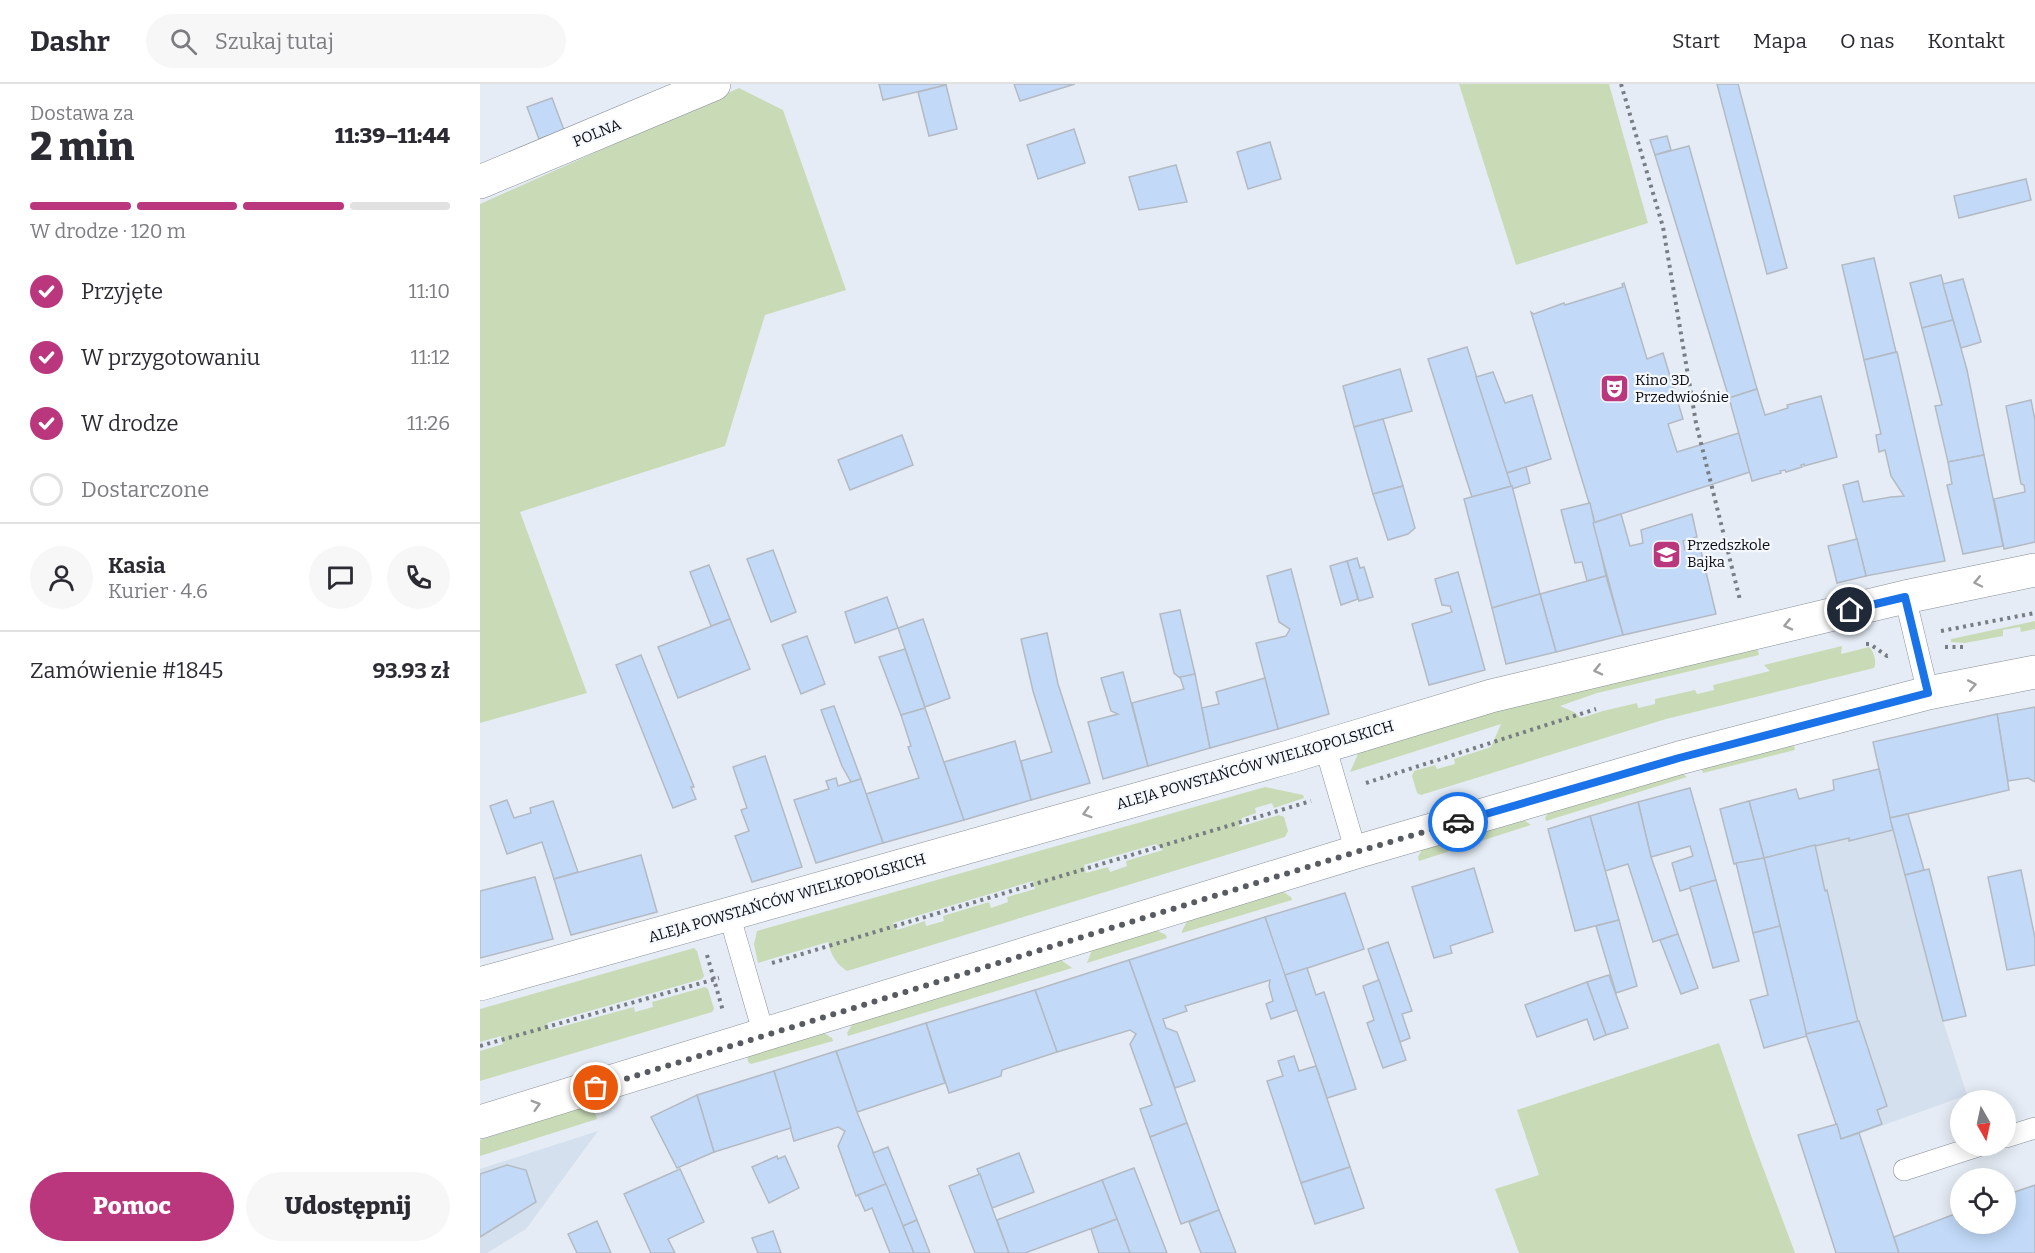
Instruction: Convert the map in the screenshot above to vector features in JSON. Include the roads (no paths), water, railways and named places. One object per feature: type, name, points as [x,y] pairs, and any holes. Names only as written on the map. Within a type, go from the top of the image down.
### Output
[{"type":"street","name":"POLNA","points":[[480,182],[714,84]]},
{"type":"street","name":"ALEJA POWSTAŃCÓW WIELKOPOLSKICH","points":[[480,984],[1292,756],[1491,696],[1905,597],[2035,570]]},
{"type":"street","points":[[480,1122],[1356,852],[1679,758],[1928,693],[2035,672]]},
{"type":"lane","points":[[1905,597],[1928,693]]},
{"type":"lane","points":[[1325,746],[1356,852]]},
{"type":"lane","points":[[729,914],[764,1035]]},
{"type":"lane","points":[[2016,1134],[2035,1128]]},
{"type":"lane","points":[[1904,1170],[1950,1155]]},
{"type":"place","name":"Kino 3D Przedwiośnie","points":[[1614,389]]},
{"type":"place","name":"Przedszkole Bajka","points":[[1666,554]]}]
